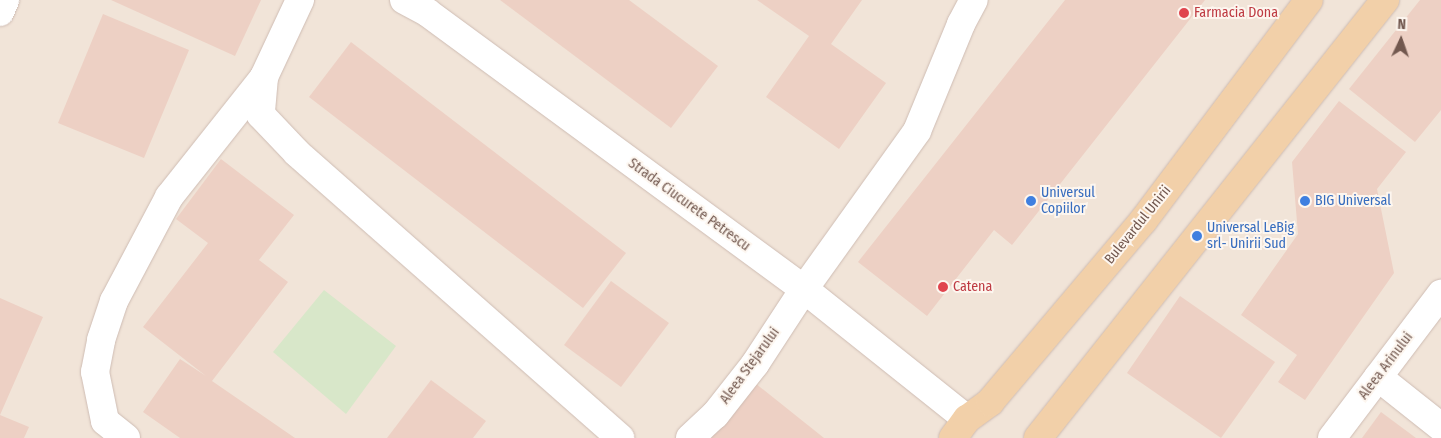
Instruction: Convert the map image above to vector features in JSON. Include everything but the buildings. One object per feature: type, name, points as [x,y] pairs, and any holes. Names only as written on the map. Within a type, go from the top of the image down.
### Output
[{"type":"main road","name":"Bulevardul Unirii","points":[[960,428],[990,402],[1143,221],[1309,0]]},
{"type":"main road","points":[[1038,438],[1386,0]]},
{"type":"street","points":[[0,12],[5,0]]},
{"type":"street","points":[[126,438],[105,421],[95,372],[103,332],[114,300],[169,197],[264,77],[300,0]]},
{"type":"street","name":"Strada Ciucurete Petrescu","points":[[404,0],[433,7],[804,289],[960,428]]},
{"type":"street","name":"Aleea Stejarului","points":[[690,438],[715,415],[755,364],[804,289],[917,131],[961,24],[974,0]]},
{"type":"street","points":[[264,77],[262,116],[297,153],[620,438]]},
{"type":"street","points":[[231,119],[262,116]]},
{"type":"street","name":"Aleea Arinului","points":[[1332,438],[1441,294]]},
{"type":"street","points":[[1378,377],[1441,426]]},
{"type":"shaded area","points":[[0,0],[1441,0],[1441,438],[0,438]]},
{"type":"green space","points":[[324,290],[396,346],[346,414],[273,352]]},
{"type":"place","name":"Farmacia Dona","points":[[1184,13]]},
{"type":"place","name":"Universul Copiilor","points":[[1031,201]]},
{"type":"place","name":"BIG Universal","points":[[1305,201]]},
{"type":"place","name":"Universal LeBig srl- Unirii Sud","points":[[1197,236]]},
{"type":"place","name":"Catena","points":[[943,287]]}]
